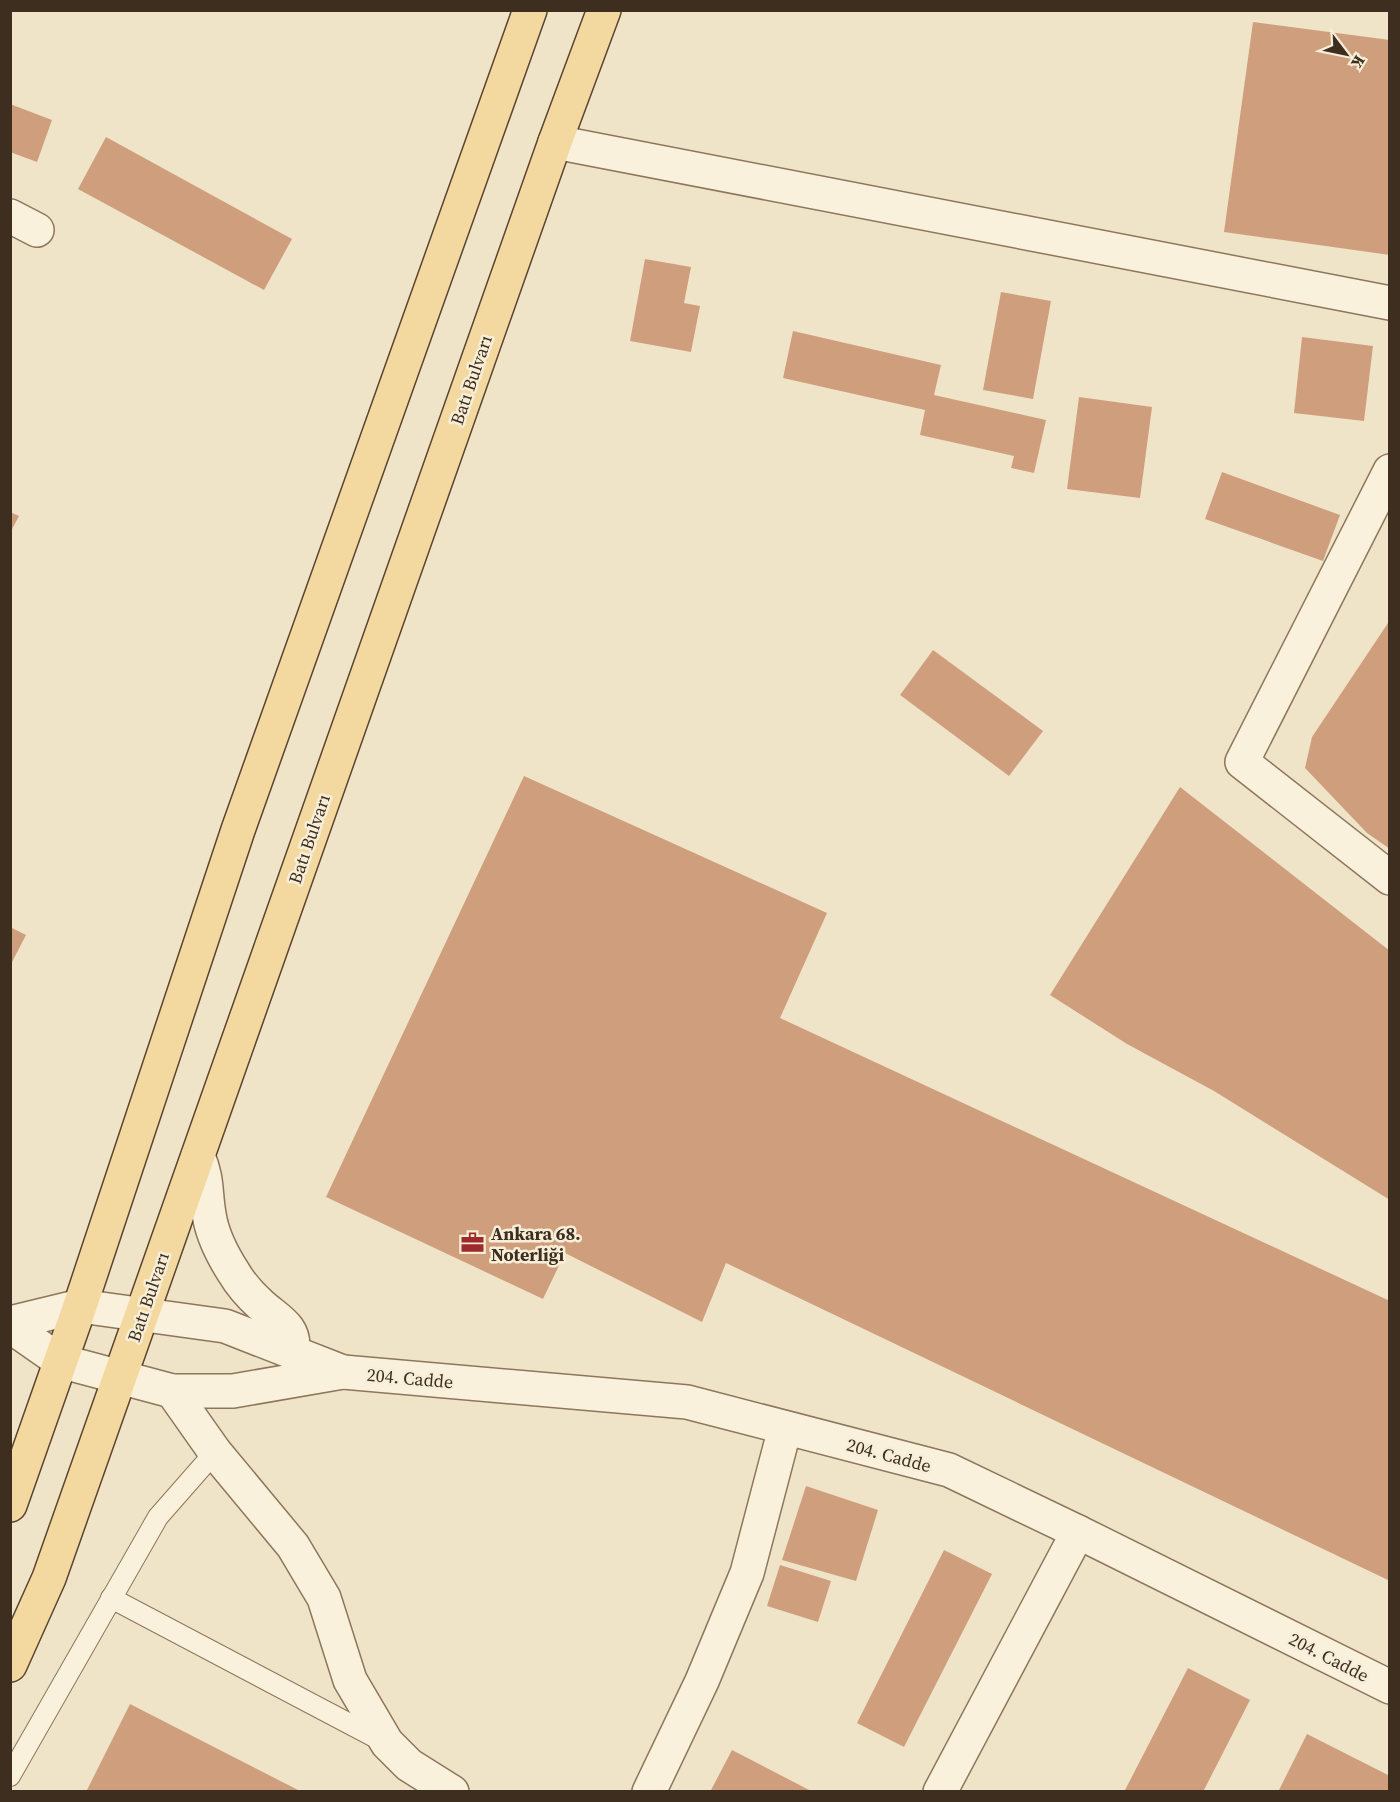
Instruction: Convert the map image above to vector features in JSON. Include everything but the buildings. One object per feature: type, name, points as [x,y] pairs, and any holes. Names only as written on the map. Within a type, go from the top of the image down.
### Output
[{"type":"main road","points":[[11,1503],[80,1306],[238,830],[530,10]]},
{"type":"main road","name":"Batı Bulvarı","points":[[10,1665],[49,1578],[555,142],[604,10]]},
{"type":"street","points":[[555,142],[1389,303]]},
{"type":"street","points":[[1389,471],[1242,762],[1389,878]]},
{"type":"street","points":[[198,1156],[207,1180],[209,1215],[224,1256],[247,1291],[290,1330],[292,1352]]},
{"type":"street","name":"204. Cadde","points":[[10,1324],[80,1306],[142,1314],[225,1326],[343,1372]]},
{"type":"street","name":"204. Cadde","points":[[10,1324],[60,1361],[172,1391],[233,1390],[343,1372],[687,1402],[949,1470],[1389,1687]]},
{"type":"street","points":[[172,1391],[215,1452],[293,1546],[324,1598],[350,1680],[387,1743],[409,1765],[452,1791]]},
{"type":"street","points":[[649,1791],[702,1681],[747,1573],[785,1428]]},
{"type":"street","points":[[940,1791],[1078,1532]]},
{"type":"lane","points":[[10,1776],[158,1517],[215,1452]]},
{"type":"lane","points":[[111,1598],[387,1743]]},
{"type":"place","name":"Ankara 68. Noterliği","points":[[473,1243]]}]
